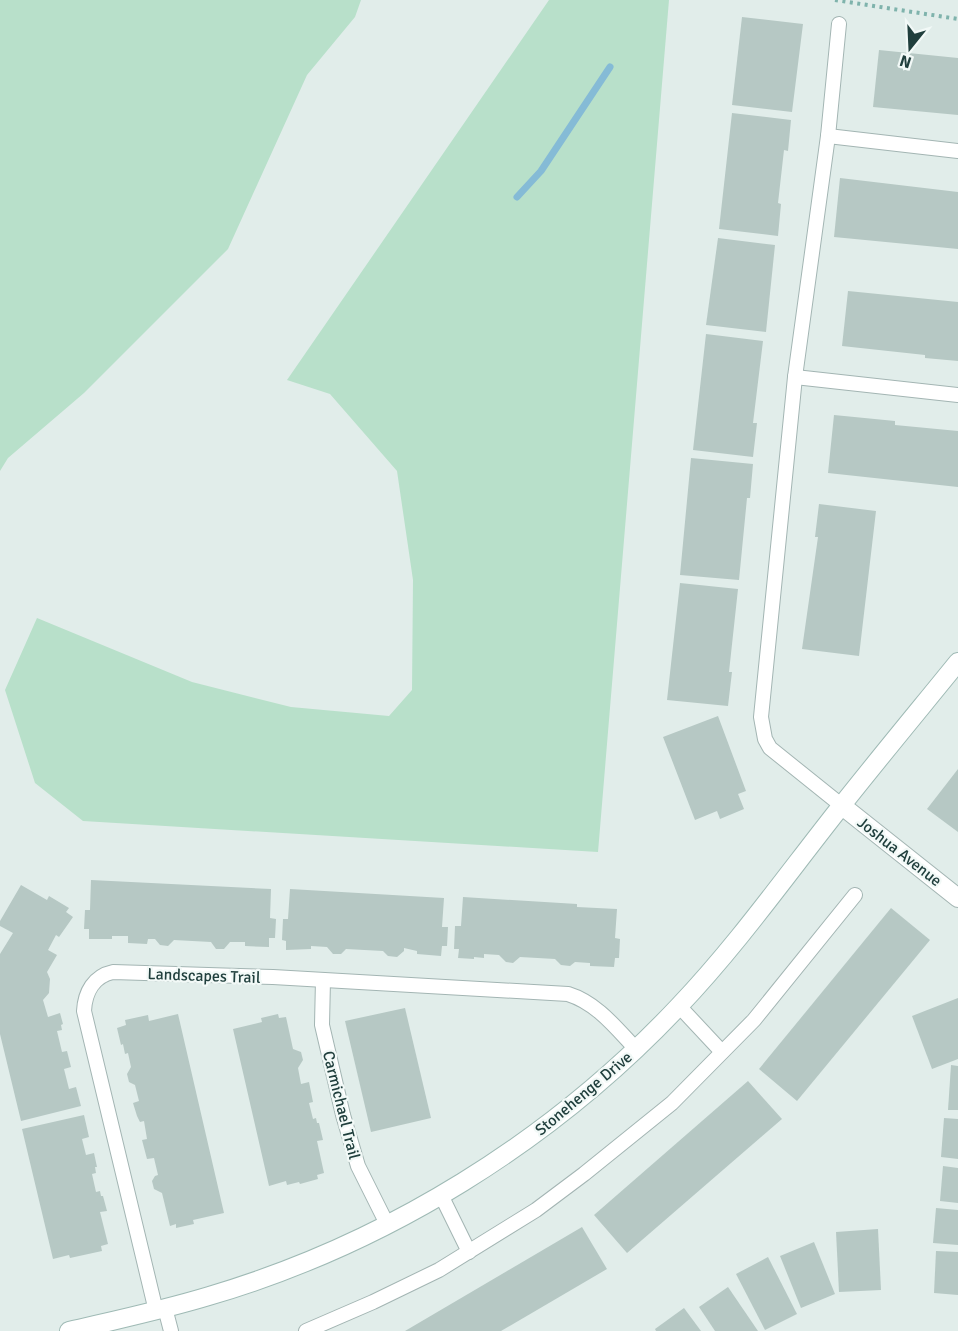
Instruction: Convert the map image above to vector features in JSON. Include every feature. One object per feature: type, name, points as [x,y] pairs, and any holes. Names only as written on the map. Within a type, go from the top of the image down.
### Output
[{"type":"street","name":"Stonehenge Drive","points":[[69,1331],[210,1296],[306,1261],[387,1224],[441,1195],[540,1130],[636,1049],[679,1006],[730,948],[841,805],[958,662]]},
{"type":"street","name":"Joshua Avenue","points":[[841,805],[958,898]]},
{"type":"lane","points":[[839,24],[828,136],[795,377],[761,717],[765,739],[770,748],[841,805]]},
{"type":"lane","points":[[828,136],[958,151]]},
{"type":"lane","points":[[795,377],[958,395]]},
{"type":"lane","points":[[306,1331],[439,1270],[536,1210],[584,1174],[672,1103],[754,1020],[855,895]]},
{"type":"lane","name":"Landscapes Trail","points":[[171,1331],[161,1310],[84,1011],[88,992],[102,974],[113,972],[323,980],[568,993],[592,1005],[636,1049]]},
{"type":"lane","name":"Carmichael Trail","points":[[323,980],[322,1025],[343,1115],[358,1166],[387,1224]]},
{"type":"lane","points":[[679,1006],[722,1052]]},
{"type":"lane","points":[[441,1195],[469,1251]]},
{"type":"path","points":[[835,0],[958,19]]},
{"type":"green space","points":[[0,0],[361,0],[355,17],[307,75],[228,249],[84,393],[8,458],[0,471]]},
{"type":"green space","points":[[549,0],[669,0],[598,852],[83,821],[35,783],[5,690],[37,618],[192,682],[291,707],[389,716],[412,690],[413,580],[397,471],[330,394],[287,380]]},
{"type":"building","points":[[742,17],[803,24],[792,112],[732,105]]},
{"type":"building","points":[[879,50],[958,58],[958,115],[873,107]]},
{"type":"building","points":[[732,113],[791,120],[788,151],[784,150],[778,203],[781,204],[778,236],[719,229]]},
{"type":"building","points":[[840,178],[958,192],[958,249],[834,237]]},
{"type":"building","points":[[718,238],[775,245],[766,332],[706,325]]},
{"type":"building","points":[[848,291],[958,302],[958,361],[842,346]]},
{"type":"building","points":[[706,334],[763,341],[753,423],[757,423],[753,457],[693,450]]},
{"type":"building","points":[[834,415],[895,421],[895,425],[958,431],[958,487],[828,473]]},
{"type":"building","points":[[691,458],[753,464],[750,498],[747,498],[739,580],[680,575]]},
{"type":"building","points":[[819,504],[876,511],[859,656],[802,649],[818,537],[815,537]]},
{"type":"building","points":[[680,583],[738,589],[729,672],[732,672],[728,706],[667,700]]},
{"type":"building","points":[[718,716],[746,791],[738,794],[744,809],[720,819],[717,811],[695,820],[663,737]]},
{"type":"building","points":[[958,769],[958,832],[927,809]]},
{"type":"building","points":[[91,880],[271,889],[270,918],[276,919],[275,938],[269,938],[269,947],[245,946],[245,942],[230,942],[224,949],[216,949],[211,942],[174,940],[168,946],[160,945],[155,939],[148,939],[147,944],[128,943],[128,936],[89,939],[89,929],[84,929],[85,910],[90,910]]},
{"type":"building","points":[[21,885],[47,900],[49,896],[69,908],[66,912],[73,917],[59,937],[56,935],[48,950],[57,955],[47,972],[50,979],[49,993],[43,1000],[48,1017],[60,1013],[62,1030],[57,1031],[62,1052],[67,1051],[71,1067],[64,1069],[69,1089],[76,1087],[81,1106],[21,1121],[0,1034],[0,954],[13,933],[0,926],[0,921]]},
{"type":"building","points":[[290,889],[444,898],[442,927],[448,927],[447,946],[442,946],[441,956],[417,954],[417,951],[404,948],[404,951],[397,957],[388,956],[383,951],[346,949],[341,954],[333,954],[327,947],[311,946],[311,949],[286,950],[286,941],[282,940],[283,919],[288,919]]},
{"type":"building","points":[[463,897],[577,904],[577,907],[617,909],[615,938],[620,939],[619,958],[615,958],[614,967],[590,966],[590,963],[575,962],[570,966],[561,965],[555,959],[520,957],[513,963],[506,962],[499,955],[484,954],[484,958],[458,958],[459,949],[454,949],[455,926],[461,926]]},
{"type":"building","points":[[891,908],[930,940],[797,1101],[759,1069]]},
{"type":"building","points":[[958,998],[958,1059],[932,1069],[912,1016]]},
{"type":"building","points":[[405,1008],[431,1118],[371,1132],[345,1021]]},
{"type":"building","points":[[178,1014],[224,1213],[193,1220],[194,1224],[176,1228],[176,1224],[170,1226],[162,1193],[154,1189],[152,1181],[158,1175],[154,1158],[147,1159],[142,1140],[147,1139],[144,1121],[140,1122],[133,1103],[139,1101],[135,1085],[129,1082],[127,1074],[131,1067],[128,1053],[125,1054],[123,1044],[121,1045],[117,1028],[126,1025],[125,1020],[148,1015],[149,1021]]},
{"type":"building","points":[[278,1014],[279,1018],[286,1017],[293,1049],[301,1052],[303,1060],[298,1068],[301,1084],[309,1082],[313,1102],[309,1103],[313,1119],[316,1118],[319,1123],[323,1140],[317,1141],[324,1173],[317,1175],[318,1179],[300,1184],[299,1182],[287,1185],[286,1181],[269,1186],[233,1029],[262,1022],[261,1018]]},
{"type":"building","points":[[951,1065],[958,1066],[958,1110],[948,1110]]},
{"type":"building","points":[[748,1081],[782,1119],[627,1253],[594,1215]]},
{"type":"building","points":[[84,1115],[89,1137],[82,1139],[86,1155],[94,1153],[97,1167],[95,1167],[96,1173],[92,1174],[96,1192],[100,1191],[103,1196],[107,1211],[100,1212],[108,1244],[101,1246],[102,1251],[53,1259],[22,1129]]},
{"type":"building","points":[[944,1118],[958,1119],[958,1159],[941,1157]]},
{"type":"building","points":[[943,1166],[958,1168],[958,1203],[940,1201]]},
{"type":"building","points":[[936,1208],[958,1210],[958,1245],[933,1243]]},
{"type":"building","points":[[582,1227],[607,1269],[501,1331],[405,1331]]},
{"type":"building","points":[[878,1229],[881,1290],[839,1292],[836,1232]]},
{"type":"building","points":[[814,1242],[835,1294],[801,1308],[780,1256]]},
{"type":"building","points":[[936,1251],[958,1252],[958,1295],[934,1293]]},
{"type":"building","points":[[768,1257],[797,1314],[765,1330],[736,1274]]},
{"type":"building","points":[[728,1287],[758,1331],[715,1331],[699,1307]]},
{"type":"building","points":[[684,1308],[701,1331],[656,1331],[655,1329]]},
{"type":"waterway","points":[[517,197],[541,171],[610,67]]}]
